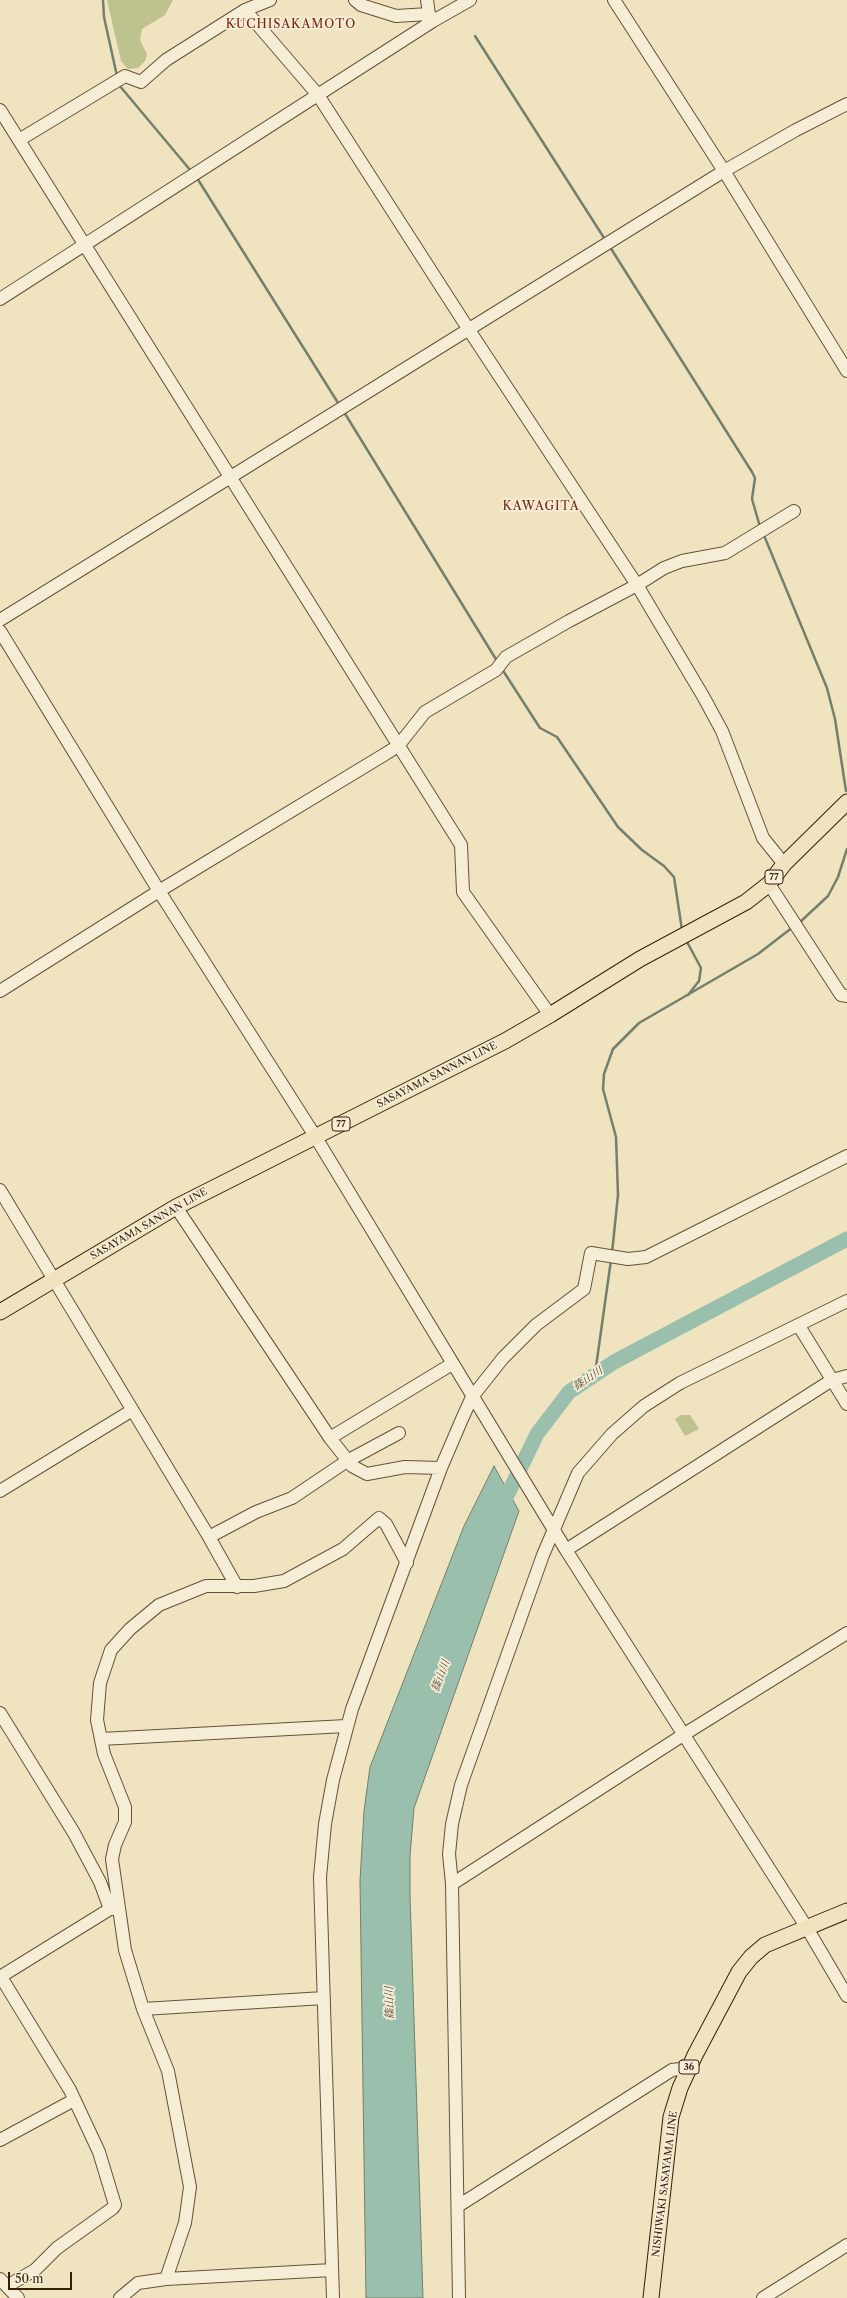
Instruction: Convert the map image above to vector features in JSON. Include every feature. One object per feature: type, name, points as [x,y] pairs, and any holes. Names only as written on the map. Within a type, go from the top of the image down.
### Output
[{"type":"main road","name":"SASAYAMA SANNAN LINE","points":[[0,1312],[176,1207],[505,1041],[640,959],[746,902],[769,884],[784,864],[847,802]]},
{"type":"main road","name":"NISHIWAKI SASAYAMA LINE","points":[[651,2298],[672,2117],[688,2068],[739,1972],[751,1957],[765,1945],[847,1911]]},
{"type":"street","points":[[18,140],[125,76],[141,82],[166,60],[245,10],[270,0]]},
{"type":"street","points":[[355,0],[361,5],[396,16],[431,17]]},
{"type":"street","points":[[427,0],[431,17]]},
{"type":"street","points":[[0,300],[318,95],[431,17],[470,0]]},
{"type":"street","points":[[614,0],[724,172],[847,371]]},
{"type":"street","points":[[245,10],[318,95],[469,330],[637,585],[711,710],[722,731],[763,838],[784,864]]},
{"type":"street","points":[[0,620],[724,172],[796,130],[847,104]]},
{"type":"street","points":[[0,110],[461,845],[462,883],[468,900],[550,1015]]},
{"type":"street","points":[[0,991],[398,746],[425,712],[496,670],[506,657],[569,621],[637,585],[664,568],[682,561],[725,553],[794,511]]},
{"type":"street","points":[[0,631],[159,892],[315,1136],[474,1401],[566,1550],[807,1928],[847,1996]]},
{"type":"street","points":[[769,884],[841,995],[847,996]]},
{"type":"street","points":[[333,2298],[320,1877],[325,1824],[346,1726],[441,1468],[474,1401],[502,1358],[536,1325],[584,1289],[591,1253],[628,1258],[646,1257],[667,1248],[847,1156]]},
{"type":"street","points":[[0,1190],[131,1411],[209,1537],[237,1587]]},
{"type":"street","points":[[176,1207],[330,1438],[352,1466],[367,1474],[405,1467],[441,1468]]},
{"type":"street","points":[[459,2298],[452,1884],[449,1854],[452,1824],[461,1785],[552,1527],[578,1473],[612,1434],[644,1406],[680,1383],[799,1326],[847,1301]]},
{"type":"street","points":[[799,1326],[847,1404]]},
{"type":"street","points":[[330,1438],[452,1364]]},
{"type":"street","points":[[566,1550],[832,1380],[847,1376]]},
{"type":"street","points":[[0,1491],[131,1411]]},
{"type":"street","points":[[209,1537],[256,1512],[292,1498],[347,1461],[399,1433]]},
{"type":"street","points":[[114,1909],[112,1860],[115,1845],[125,1822],[125,1808],[104,1754],[98,1720],[100,1683],[111,1650],[130,1629],[160,1605],[206,1586],[237,1587],[284,1581],[343,1549],[379,1518],[386,1524],[407,1563]]},
{"type":"street","points":[[452,1884],[683,1735],[847,1633]]},
{"type":"street","points":[[0,1713],[74,1833],[114,1909],[143,2009],[168,2071],[190,2188],[186,2223],[166,2279]]},
{"type":"street","points":[[101,1739],[346,1726]]},
{"type":"street","points":[[18,2298],[4,2282],[35,2270],[57,2248],[114,2208],[115,2205],[99,2152],[70,2090],[0,1977],[114,1909]]},
{"type":"street","points":[[143,2009],[324,1998]]},
{"type":"street","points":[[458,2206],[672,2070],[688,2068]]},
{"type":"street","points":[[0,2140],[74,2100]]},
{"type":"street","points":[[763,2298],[847,2245]]},
{"type":"street","points":[[120,2298],[138,2283],[166,2279],[332,2270]]},
{"type":"shaded area","points":[[107,0],[173,0],[165,15],[142,29],[140,40],[147,54],[145,61],[138,68],[128,69],[121,61]]},
{"type":"shaded area","points":[[681,1415],[690,1415],[699,1429],[685,1436],[675,1419]]},
{"type":"water","points":[[494,1466],[519,1511],[414,1808],[410,1856],[410,1895],[423,2298],[366,2298],[360,1881],[364,1811],[370,1767],[464,1526]]},
{"type":"waterway","points":[[103,0],[104,17],[117,76]]},
{"type":"waterway","points":[[475,36],[606,241]]},
{"type":"waterway","points":[[119,85],[191,171]]},
{"type":"waterway","points":[[197,178],[340,406]]},
{"type":"waterway","points":[[610,247],[752,472],[755,478],[752,499],[760,527]]},
{"type":"waterway","points":[[344,412],[497,661]]},
{"type":"waterway","points":[[763,533],[827,688],[835,719],[846,791]]},
{"type":"waterway","points":[[502,669],[540,728],[557,737],[618,827],[642,850],[664,866],[674,877],[682,930]]},
{"type":"waterway","points":[[799,923],[828,896],[838,877],[847,849]]},
{"type":"waterway","points":[[612,1253],[618,1195],[616,1137],[603,1089],[604,1074],[613,1049],[639,1023],[758,954],[793,927]]},
{"type":"waterway","points":[[686,940],[701,968],[699,981],[688,995]]},
{"type":"waterway","name":"篠山川","points":[[500,1510],[537,1434],[569,1392],[614,1362],[847,1239]]},
{"type":"waterway","points":[[595,1374],[611,1260]]},
{"type":"district","name":"KUCHISAKAMOTO","points":[[291,25]]},
{"type":"district","name":"KAWAGITA","points":[[541,507]]}]
